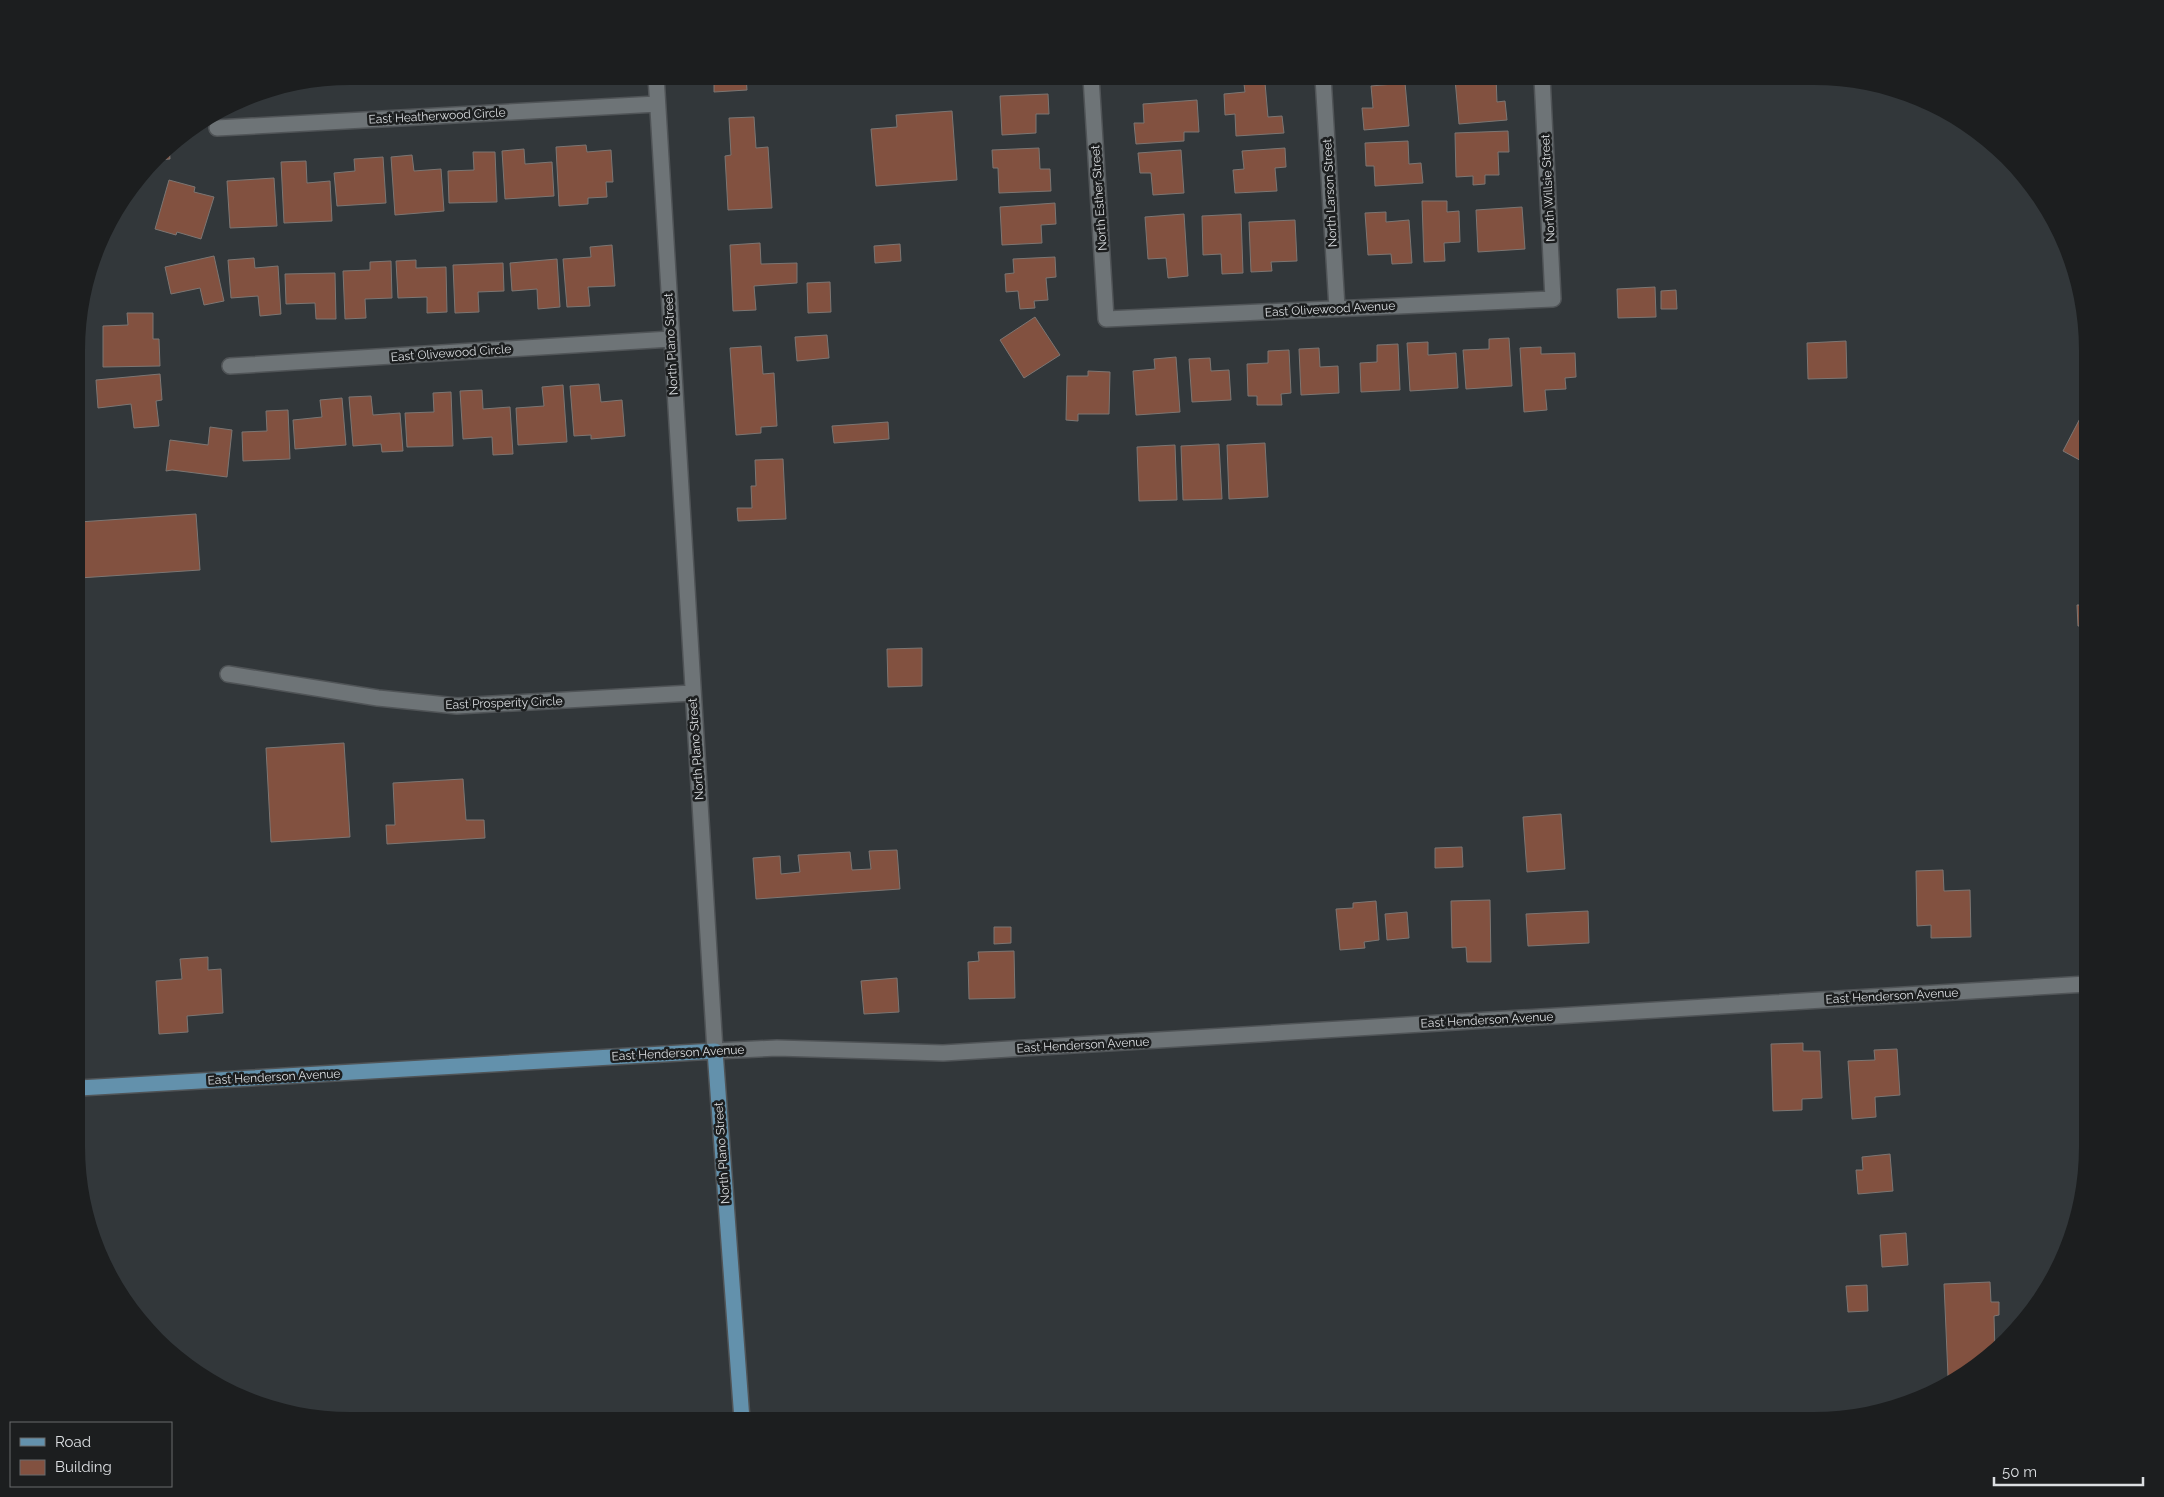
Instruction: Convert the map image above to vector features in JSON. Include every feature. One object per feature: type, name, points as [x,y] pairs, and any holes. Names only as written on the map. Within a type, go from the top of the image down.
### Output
[{"type":"main road","name":"East Henderson Avenue","points":[[85,1088],[715,1050]]},
{"type":"main road","name":"North Plano Street","points":[[715,1050],[741,1412]]},
{"type":"street","name":"North Plano Street","points":[[656,85],[715,1050]]},
{"type":"street","name":"North Esther Street","points":[[1092,85],[1106,319]]},
{"type":"street","name":"North Larson Street","points":[[1323,85],[1337,308]]},
{"type":"street","name":"North Willsie Street","points":[[1542,85],[1553,299]]},
{"type":"street","name":"East Heatherwood Circle","points":[[217,128],[657,104]]},
{"type":"street","name":"East Olivewood Avenue","points":[[1106,319],[1553,299]]},
{"type":"street","name":"East Olivewood Circle","points":[[230,366],[671,339]]},
{"type":"street","name":"East Prosperity Circle","points":[[228,674],[378,698],[458,706],[692,693]]},
{"type":"street","name":"East Henderson Avenue","points":[[715,1050],[777,1048],[943,1053],[2079,984]]},
{"type":"building","points":[[714,85],[747,85],[747,90],[714,92]]},
{"type":"building","points":[[1244,85],[1265,85],[1268,117],[1282,116],[1284,133],[1236,136],[1235,114],[1225,115],[1224,94],[1245,92]]},
{"type":"building","points":[[1405,85],[1409,126],[1364,130],[1362,108],[1373,108],[1371,86]]},
{"type":"building","points":[[1456,85],[1496,85],[1497,102],[1505,101],[1507,120],[1459,124]]},
{"type":"building","points":[[1048,94],[1049,114],[1036,114],[1036,133],[1002,135],[1000,96]]},
{"type":"building","points":[[1197,100],[1199,132],[1184,132],[1184,141],[1136,144],[1134,123],[1144,123],[1143,104]]},
{"type":"building","points":[[952,111],[957,180],[876,186],[871,129],[897,127],[896,115]]},
{"type":"building","points":[[754,117],[756,148],[768,147],[772,208],[728,210],[725,156],[731,155],[729,118]]},
{"type":"building","points":[[1508,131],[1509,152],[1498,152],[1499,175],[1485,175],[1485,184],[1473,185],[1473,176],[1456,177],[1455,133]]},
{"type":"building","points":[[1408,141],[1409,164],[1421,163],[1423,183],[1375,186],[1374,166],[1366,166],[1365,143]]},
{"type":"building","points":[[586,145],[587,152],[611,150],[613,182],[606,182],[607,197],[588,198],[588,204],[559,206],[556,147]]},
{"type":"building","points":[[1039,148],[1040,169],[1050,169],[1051,191],[999,193],[998,168],[993,168],[992,150]]},
{"type":"building","points":[[1285,148],[1286,167],[1275,168],[1277,191],[1235,193],[1233,170],[1244,169],[1242,151]]},
{"type":"building","points":[[524,149],[525,164],[552,162],[554,196],[505,199],[502,151]]},
{"type":"building","points":[[1181,150],[1184,193],[1153,195],[1151,173],[1140,173],[1138,153]]},
{"type":"building","points":[[473,152],[495,152],[497,202],[449,203],[448,171],[474,170]]},
{"type":"building","points":[[412,155],[414,171],[441,169],[444,211],[395,215],[391,157]]},
{"type":"building","points":[[383,157],[386,203],[337,206],[334,173],[355,171],[354,159]]},
{"type":"building","points":[[306,161],[307,183],[330,181],[332,221],[284,223],[281,162]]},
{"type":"building","points":[[274,178],[277,226],[230,228],[227,181]]},
{"type":"building","points":[[169,180],[195,187],[194,192],[214,197],[201,239],[177,232],[176,235],[155,229]]},
{"type":"building","points":[[1422,201],[1447,201],[1447,212],[1459,211],[1460,242],[1444,243],[1445,261],[1424,262]]},
{"type":"building","points":[[1055,203],[1056,224],[1041,225],[1042,243],[1002,245],[1000,207]]},
{"type":"building","points":[[1522,207],[1525,249],[1478,252],[1476,210]]},
{"type":"building","points":[[1386,212],[1386,222],[1409,220],[1412,263],[1392,264],[1391,254],[1368,255],[1365,213]]},
{"type":"building","points":[[1184,214],[1188,276],[1168,278],[1166,258],[1148,259],[1145,217]]},
{"type":"building","points":[[1241,214],[1243,273],[1222,274],[1221,254],[1203,255],[1202,216]]},
{"type":"building","points":[[1295,220],[1297,261],[1271,262],[1272,271],[1251,272],[1249,222]]},
{"type":"building","points":[[760,243],[761,264],[797,263],[797,283],[754,286],[756,310],[733,311],[730,245]]},
{"type":"building","points":[[900,244],[901,261],[875,263],[874,246]]},
{"type":"building","points":[[612,245],[615,286],[588,287],[590,306],[567,307],[563,259],[591,257],[590,247]]},
{"type":"building","points":[[214,256],[224,301],[204,305],[200,288],[171,294],[165,267]]},
{"type":"building","points":[[1055,257],[1056,277],[1046,278],[1048,300],[1034,301],[1035,308],[1020,309],[1018,291],[1006,292],[1005,274],[1014,273],[1013,259]]},
{"type":"building","points":[[254,258],[255,268],[278,266],[281,314],[260,316],[258,296],[231,298],[228,260]]},
{"type":"building","points":[[557,259],[560,307],[538,309],[537,289],[512,291],[510,263]]},
{"type":"building","points":[[416,260],[416,268],[446,267],[447,312],[427,313],[427,297],[398,298],[396,261]]},
{"type":"building","points":[[391,261],[392,298],[365,299],[366,318],[345,319],[343,271],[370,270],[370,262]]},
{"type":"building","points":[[503,263],[504,291],[478,292],[479,312],[455,313],[453,265]]},
{"type":"building","points":[[335,273],[336,319],[316,319],[315,303],[286,304],[285,274]]},
{"type":"building","points":[[830,282],[831,312],[808,313],[807,283]]},
{"type":"building","points":[[1655,287],[1656,317],[1618,318],[1617,289]]},
{"type":"building","points":[[1676,290],[1677,309],[1661,309],[1661,291]]},
{"type":"building","points":[[127,313],[153,313],[153,339],[159,339],[160,366],[103,367],[103,326],[128,325]]},
{"type":"building","points":[[1035,317],[1060,355],[1024,378],[1000,340]]},
{"type":"building","points":[[827,335],[829,358],[797,361],[795,337]]},
{"type":"building","points":[[1509,338],[1512,386],[1466,389],[1463,350],[1489,349],[1489,339]]},
{"type":"building","points":[[1846,341],[1847,378],[1808,379],[1807,343]]},
{"type":"building","points":[[1428,342],[1428,355],[1456,353],[1458,388],[1410,391],[1407,343]]},
{"type":"building","points":[[1398,344],[1400,390],[1361,392],[1360,363],[1377,362],[1377,345]]},
{"type":"building","points":[[761,346],[763,374],[774,373],[777,426],[761,427],[761,433],[736,435],[730,348]]},
{"type":"building","points":[[1541,347],[1541,354],[1575,353],[1576,377],[1565,378],[1566,389],[1545,390],[1547,410],[1524,412],[1520,348]]},
{"type":"building","points":[[1319,348],[1320,367],[1338,366],[1339,393],[1301,395],[1299,349]]},
{"type":"building","points":[[1289,350],[1291,393],[1281,394],[1282,405],[1257,405],[1257,396],[1248,396],[1247,364],[1268,363],[1268,351]]},
{"type":"building","points":[[1176,357],[1180,412],[1136,415],[1133,371],[1155,369],[1154,359]]},
{"type":"building","points":[[1210,358],[1211,371],[1229,370],[1231,400],[1192,402],[1189,359]]},
{"type":"building","points":[[1088,371],[1110,372],[1109,414],[1078,414],[1078,421],[1066,420],[1067,376],[1088,376]]},
{"type":"building","points":[[160,374],[162,400],[156,401],[159,426],[134,428],[131,404],[98,408],[96,380]]},
{"type":"building","points":[[599,384],[601,402],[622,400],[625,436],[591,439],[591,435],[574,436],[570,386]]},
{"type":"building","points":[[563,385],[567,442],[518,445],[516,408],[544,406],[542,387]]},
{"type":"building","points":[[482,390],[483,409],[510,407],[513,454],[493,455],[492,437],[463,439],[460,391]]},
{"type":"building","points":[[451,392],[453,446],[407,447],[405,413],[434,412],[433,393]]},
{"type":"building","points":[[371,396],[373,415],[400,413],[403,451],[382,452],[381,444],[353,446],[349,397]]},
{"type":"building","points":[[342,398],[346,445],[295,449],[293,420],[322,417],[320,400]]},
{"type":"building","points":[[288,410],[290,459],[243,461],[242,432],[267,431],[266,411]]},
{"type":"building","points":[[2079,420],[2079,460],[2063,451]]},
{"type":"building","points":[[888,422],[889,439],[834,443],[832,426]]},
{"type":"building","points":[[210,427],[232,430],[227,477],[172,470],[166,471],[170,440],[208,445]]},
{"type":"building","points":[[1265,443],[1268,497],[1229,499],[1227,445]]},
{"type":"building","points":[[1219,444],[1222,499],[1183,500],[1181,446]]},
{"type":"building","points":[[1175,445],[1177,500],[1139,501],[1137,447]]},
{"type":"building","points":[[783,459],[786,519],[738,521],[737,508],[752,508],[751,486],[756,486],[755,460]]},
{"type":"building","points":[[196,514],[200,570],[85,578],[85,522]]},
{"type":"building","points":[[2077,605],[2079,605],[2079,626]]},
{"type":"building","points":[[922,648],[922,686],[888,687],[887,649]]},
{"type":"building","points":[[344,743],[350,837],[271,842],[266,748]]},
{"type":"building","points":[[463,779],[466,820],[484,820],[485,838],[387,844],[386,825],[395,825],[393,783]]},
{"type":"building","points":[[1561,814],[1565,869],[1527,872],[1523,817]]},
{"type":"building","points":[[1462,847],[1463,867],[1435,868],[1435,848]]},
{"type":"building","points":[[897,850],[900,889],[756,899],[753,858],[780,856],[781,874],[800,872],[798,855],[850,852],[852,870],[871,869],[869,851]]},
{"type":"building","points":[[1943,870],[1944,891],[1970,890],[1971,937],[1931,938],[1931,925],[1917,926],[1916,871]]},
{"type":"building","points":[[1490,900],[1491,962],[1467,962],[1466,947],[1452,948],[1451,901]]},
{"type":"building","points":[[1376,901],[1379,940],[1364,942],[1365,948],[1340,950],[1336,909],[1353,908],[1353,903]]},
{"type":"building","points":[[1588,911],[1589,943],[1528,946],[1526,914]]},
{"type":"building","points":[[1407,912],[1409,938],[1387,940],[1385,914]]},
{"type":"building","points":[[994,927],[1011,927],[1011,943],[994,944]]},
{"type":"building","points":[[1014,951],[1015,998],[969,999],[968,962],[979,961],[978,952]]},
{"type":"building","points":[[208,957],[208,970],[221,969],[223,1013],[187,1016],[188,1032],[159,1034],[156,981],[182,979],[180,959]]},
{"type":"building","points":[[897,978],[899,1012],[864,1014],[861,981]]},
{"type":"building","points":[[1803,1043],[1803,1051],[1820,1051],[1822,1098],[1802,1099],[1802,1110],[1773,1111],[1771,1044]]},
{"type":"building","points":[[1897,1049],[1900,1095],[1875,1097],[1876,1117],[1852,1119],[1848,1061],[1875,1060],[1874,1050]]},
{"type":"building","points":[[1890,1154],[1893,1191],[1858,1194],[1856,1170],[1863,1170],[1862,1157]]},
{"type":"building","points":[[1906,1233],[1908,1265],[1882,1267],[1880,1235]]},
{"type":"building","points":[[1990,1282],[1991,1302],[1999,1302],[1999,1315],[1994,1316],[1995,1340],[1975,1357],[1948,1375],[1944,1284]]},
{"type":"building","points":[[1867,1285],[1868,1311],[1848,1312],[1846,1286]]}]
